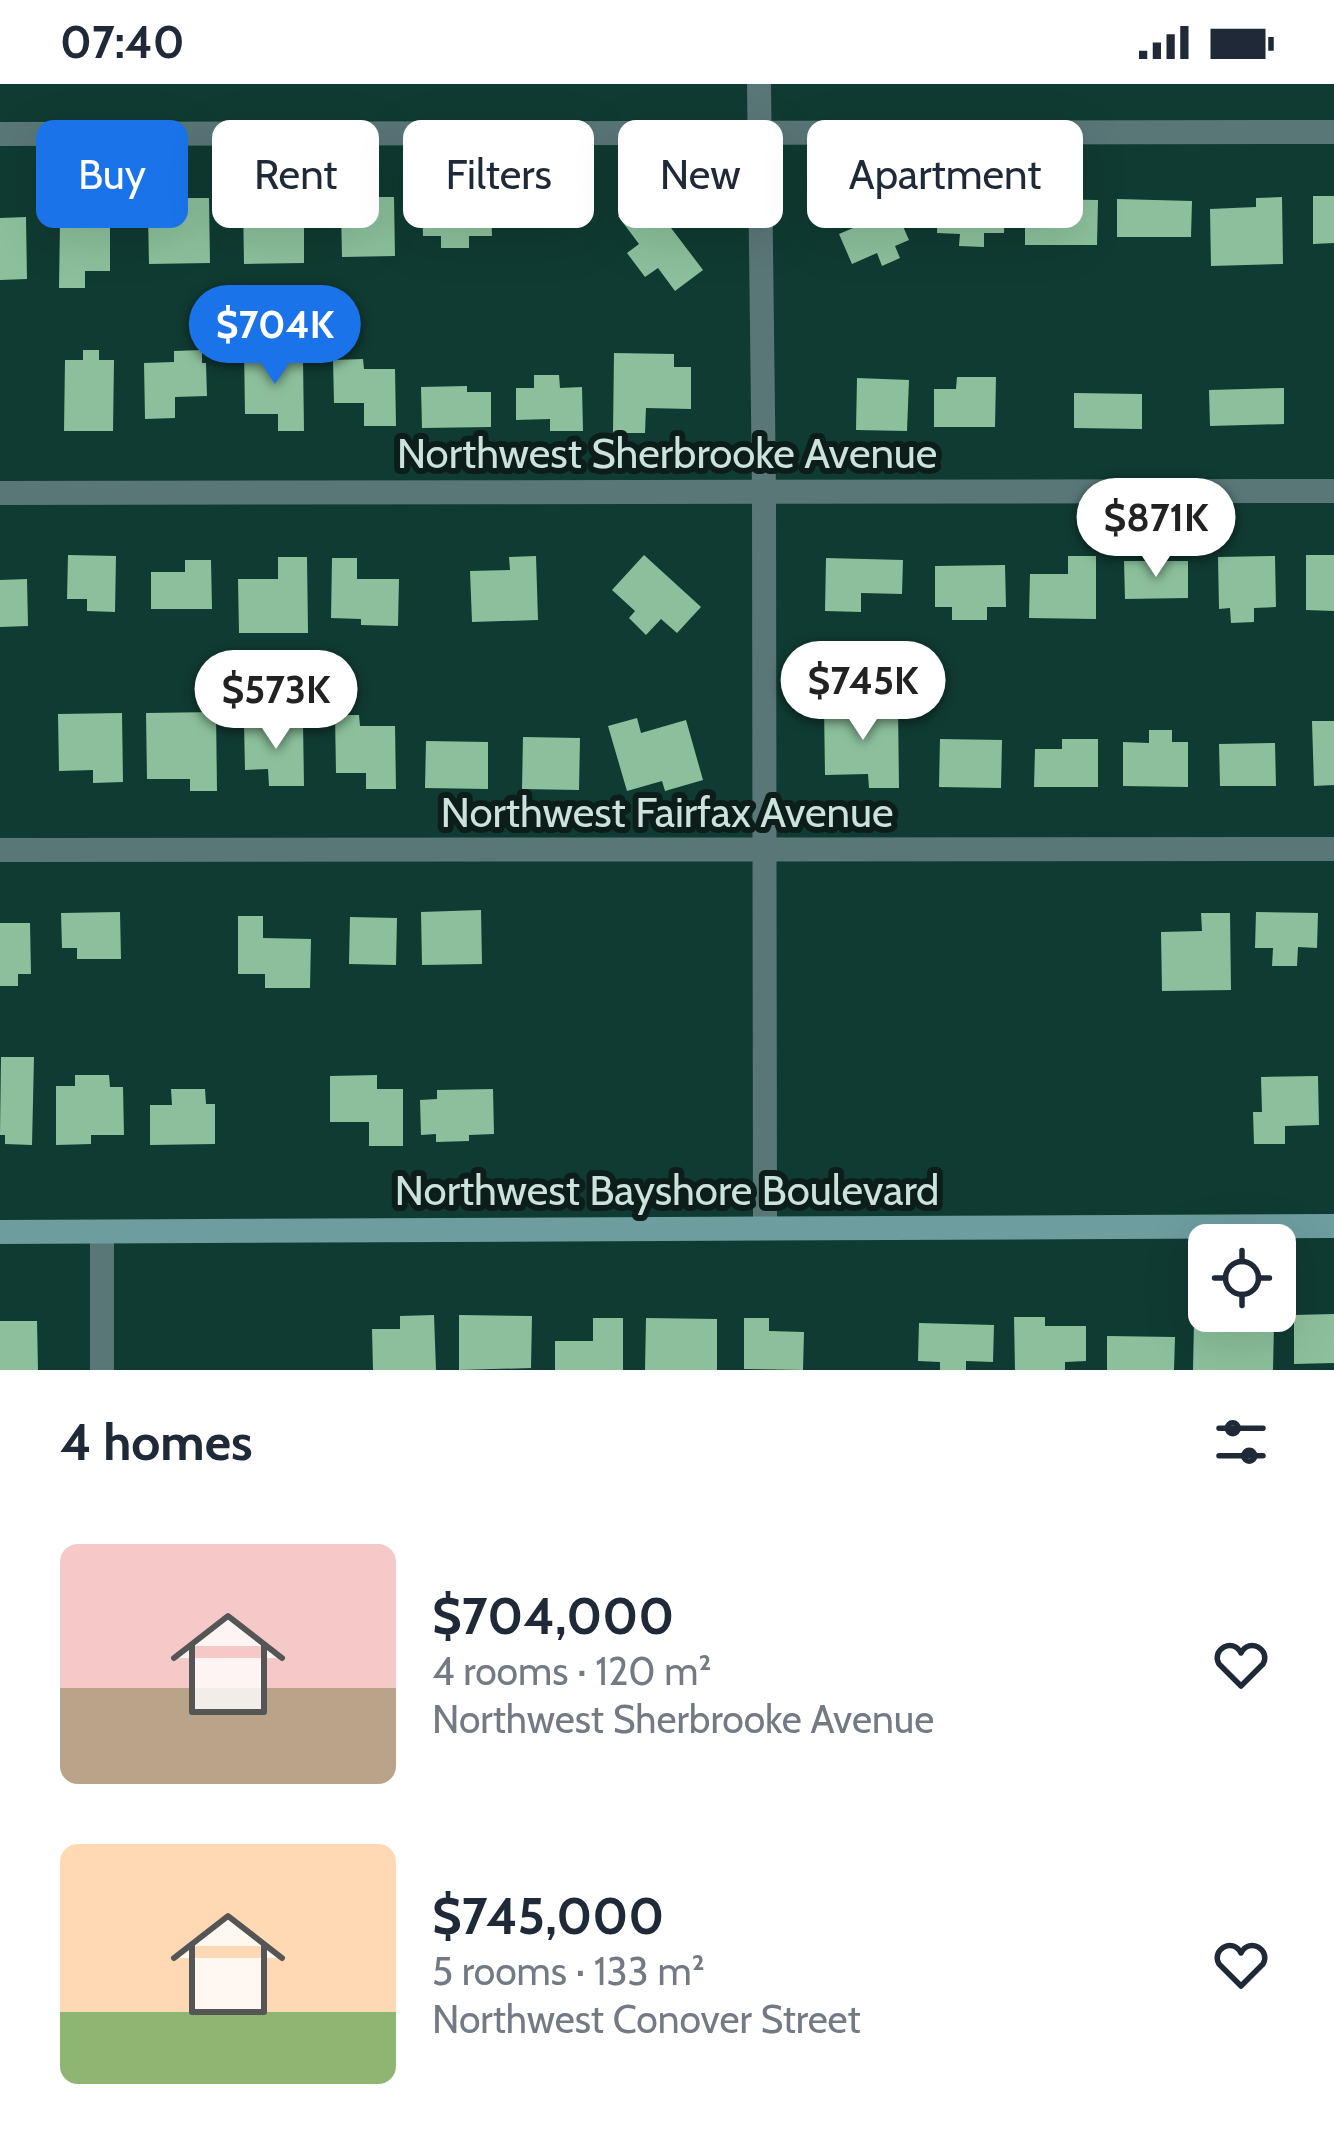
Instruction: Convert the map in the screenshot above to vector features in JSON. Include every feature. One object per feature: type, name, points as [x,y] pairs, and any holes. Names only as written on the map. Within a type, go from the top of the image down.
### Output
[{"type":"main road","name":"Northwest Bayshore Boulevard","points":[[0,1232],[1334,1226]]},
{"type":"street","points":[[758,84],[759,120]]},
{"type":"street","points":[[783,134],[1334,132]]},
{"type":"street","points":[[0,134],[618,134]]},
{"type":"street","points":[[760,228],[765,1227]]},
{"type":"street","name":"Northwest Sherbrooke Avenue","points":[[0,493],[1334,491]]},
{"type":"street","name":"Northwest Fairfax Avenue","points":[[0,850],[1334,849]]},
{"type":"street","points":[[102,1233],[102,1370]]},
{"type":"building","points":[[1313,196],[1334,196],[1334,243],[1313,244]]},
{"type":"building","points":[[379,197],[394,197],[395,256],[342,257],[341,228],[379,228]]},
{"type":"building","points":[[1282,197],[1283,264],[1211,266],[1210,209],[1256,207],[1256,198]]},
{"type":"building","points":[[188,198],[209,198],[210,263],[149,264],[148,228],[188,228]]},
{"type":"building","points":[[1117,199],[1192,201],[1191,237],[1117,237]]},
{"type":"building","points":[[1083,200],[1098,200],[1097,245],[1025,245],[1025,228],[1083,228]]},
{"type":"building","points":[[26,217],[27,279],[0,280],[0,218]]},
{"type":"building","points":[[60,228],[110,228],[110,271],[85,271],[85,288],[59,288]]},
{"type":"building","points":[[243,228],[304,228],[304,263],[244,264]]},
{"type":"building","points":[[423,228],[492,228],[492,236],[469,236],[469,248],[441,248],[441,236],[423,236]]},
{"type":"building","points":[[627,228],[671,228],[703,270],[675,291],[658,268],[645,277],[627,253],[639,244]]},
{"type":"building","points":[[853,228],[904,228],[909,240],[895,246],[900,258],[882,266],[877,253],[852,264],[839,234]]},
{"type":"building","points":[[937,228],[1004,228],[1004,233],[984,233],[984,247],[959,246],[960,234],[937,233]]},
{"type":"building","points":[[281,348],[281,359],[303,359],[304,431],[278,431],[278,414],[245,414],[244,349]]},
{"type":"building","points":[[83,350],[99,350],[99,360],[114,360],[113,431],[64,431],[65,360],[83,360]]},
{"type":"building","points":[[202,350],[207,396],[175,397],[175,418],[145,419],[144,363],[174,362],[174,351]]},
{"type":"building","points":[[614,353],[674,354],[674,367],[691,367],[691,409],[646,408],[645,433],[613,433]]},
{"type":"building","points":[[363,359],[364,369],[395,369],[396,426],[364,426],[364,403],[334,403],[333,360]]},
{"type":"building","points":[[534,375],[559,375],[560,388],[582,387],[583,431],[550,431],[550,419],[516,420],[516,388],[534,388]]},
{"type":"building","points":[[957,377],[996,377],[995,427],[934,427],[934,389],[956,389]]},
{"type":"building","points":[[857,378],[909,380],[907,431],[856,430]]},
{"type":"building","points":[[467,386],[467,392],[491,392],[491,427],[422,428],[421,387]]},
{"type":"building","points":[[1284,388],[1284,424],[1210,426],[1209,390]]},
{"type":"building","points":[[1074,393],[1142,394],[1142,429],[1074,428]]},
{"type":"building","points":[[68,555],[116,556],[115,612],[87,611],[87,599],[67,599]]},
{"type":"building","points":[[644,555],[701,607],[677,633],[661,619],[646,635],[629,618],[635,611],[612,590]]},
{"type":"building","points":[[1306,555],[1334,555],[1334,611],[1306,610]]},
{"type":"building","points":[[536,556],[538,620],[472,622],[470,571],[510,570],[509,557]]},
{"type":"building","points":[[1068,556],[1096,556],[1096,619],[1029,618],[1030,574],[1068,574]]},
{"type":"building","points":[[1275,556],[1276,607],[1254,608],[1254,622],[1231,623],[1230,608],[1219,609],[1218,557]]},
{"type":"building","points":[[278,557],[307,557],[308,633],[239,633],[238,579],[278,579]]},
{"type":"building","points":[[332,558],[357,558],[357,579],[399,579],[398,626],[331,618]]},
{"type":"building","points":[[826,558],[903,560],[902,594],[861,593],[861,612],[825,611]]},
{"type":"building","points":[[185,560],[211,560],[212,609],[151,609],[151,572],[185,572]]},
{"type":"building","points":[[1124,561],[1188,561],[1188,598],[1125,599]]},
{"type":"building","points":[[1005,565],[1006,607],[987,607],[987,620],[952,620],[952,607],[935,607],[935,566]]},
{"type":"building","points":[[27,579],[28,626],[0,627],[0,580]]},
{"type":"building","points":[[898,705],[899,788],[869,788],[868,774],[825,775],[824,706]]},
{"type":"building","points":[[216,712],[217,791],[190,791],[190,779],[147,779],[146,713]]},
{"type":"building","points":[[122,713],[123,782],[93,783],[93,770],[59,771],[58,714]]},
{"type":"building","points":[[335,715],[359,715],[360,726],[395,726],[396,789],[366,789],[366,773],[336,773]]},
{"type":"building","points":[[637,718],[641,733],[686,720],[703,780],[665,791],[662,781],[627,791],[608,726]]},
{"type":"building","points":[[1312,721],[1334,721],[1334,785],[1314,786]]},
{"type":"building","points":[[303,722],[304,786],[269,786],[268,769],[245,770],[244,723]]},
{"type":"building","points":[[1149,730],[1172,730],[1172,742],[1188,742],[1188,787],[1123,786],[1123,742],[1149,743]]},
{"type":"building","points":[[523,737],[580,738],[579,790],[522,789]]},
{"type":"building","points":[[940,739],[1002,740],[1001,788],[939,787]]},
{"type":"building","points":[[1062,739],[1098,739],[1098,787],[1034,787],[1035,749],[1062,749]]},
{"type":"building","points":[[426,741],[488,742],[488,789],[425,788]]},
{"type":"building","points":[[1275,743],[1276,786],[1220,786],[1219,744]]},
{"type":"building","points":[[481,910],[482,964],[422,965],[421,912]]},
{"type":"building","points":[[120,912],[121,959],[77,959],[77,948],[62,948],[61,913]]},
{"type":"building","points":[[1256,912],[1318,913],[1317,948],[1298,947],[1297,966],[1272,966],[1273,948],[1255,948]]},
{"type":"building","points":[[1201,913],[1230,913],[1231,990],[1162,991],[1161,932],[1202,931]]},
{"type":"building","points":[[238,916],[263,916],[263,938],[311,939],[310,988],[265,988],[265,974],[238,974]]},
{"type":"building","points":[[350,917],[397,918],[396,965],[349,964]]},
{"type":"building","points":[[0,923],[30,923],[31,974],[18,974],[18,986],[0,986]]},
{"type":"building","points":[[1,1057],[34,1057],[32,1145],[5,1144],[5,1135],[0,1135]]},
{"type":"building","points":[[75,1075],[109,1075],[110,1087],[123,1087],[124,1135],[91,1135],[91,1144],[56,1145],[56,1086],[75,1086]]},
{"type":"building","points":[[377,1075],[377,1089],[403,1089],[403,1146],[369,1146],[369,1122],[330,1122],[330,1076]]},
{"type":"building","points":[[1318,1076],[1319,1125],[1285,1126],[1285,1144],[1254,1144],[1253,1112],[1262,1112],[1261,1077]]},
{"type":"building","points":[[171,1089],[205,1089],[206,1104],[215,1104],[215,1144],[150,1145],[150,1105],[172,1105]]},
{"type":"building","points":[[493,1089],[494,1134],[436,1142],[436,1134],[421,1135],[420,1100],[437,1099],[437,1090]]},
{"type":"building","points":[[1334,1314],[1334,1363],[1294,1364],[1296,1315]]},
{"type":"building","points":[[434,1315],[436,1370],[373,1370],[372,1329],[400,1329],[400,1316]]},
{"type":"building","points":[[459,1315],[532,1316],[531,1368],[459,1370]]},
{"type":"building","points":[[1014,1317],[1045,1317],[1045,1326],[1086,1326],[1086,1361],[1065,1362],[1065,1370],[1015,1370]]},
{"type":"building","points":[[593,1318],[623,1318],[623,1370],[555,1370],[555,1341],[593,1341]]},
{"type":"building","points":[[646,1318],[717,1319],[717,1370],[645,1370]]},
{"type":"building","points":[[744,1318],[769,1318],[769,1331],[804,1332],[803,1370],[744,1369]]},
{"type":"building","points":[[0,1321],[37,1321],[38,1370],[0,1370]]},
{"type":"building","points":[[919,1323],[994,1325],[993,1362],[966,1361],[966,1370],[940,1370],[940,1362],[918,1361]]},
{"type":"building","points":[[1194,1332],[1274,1332],[1273,1370],[1193,1370]]},
{"type":"building","points":[[1107,1336],[1175,1337],[1174,1370],[1107,1370]]}]
